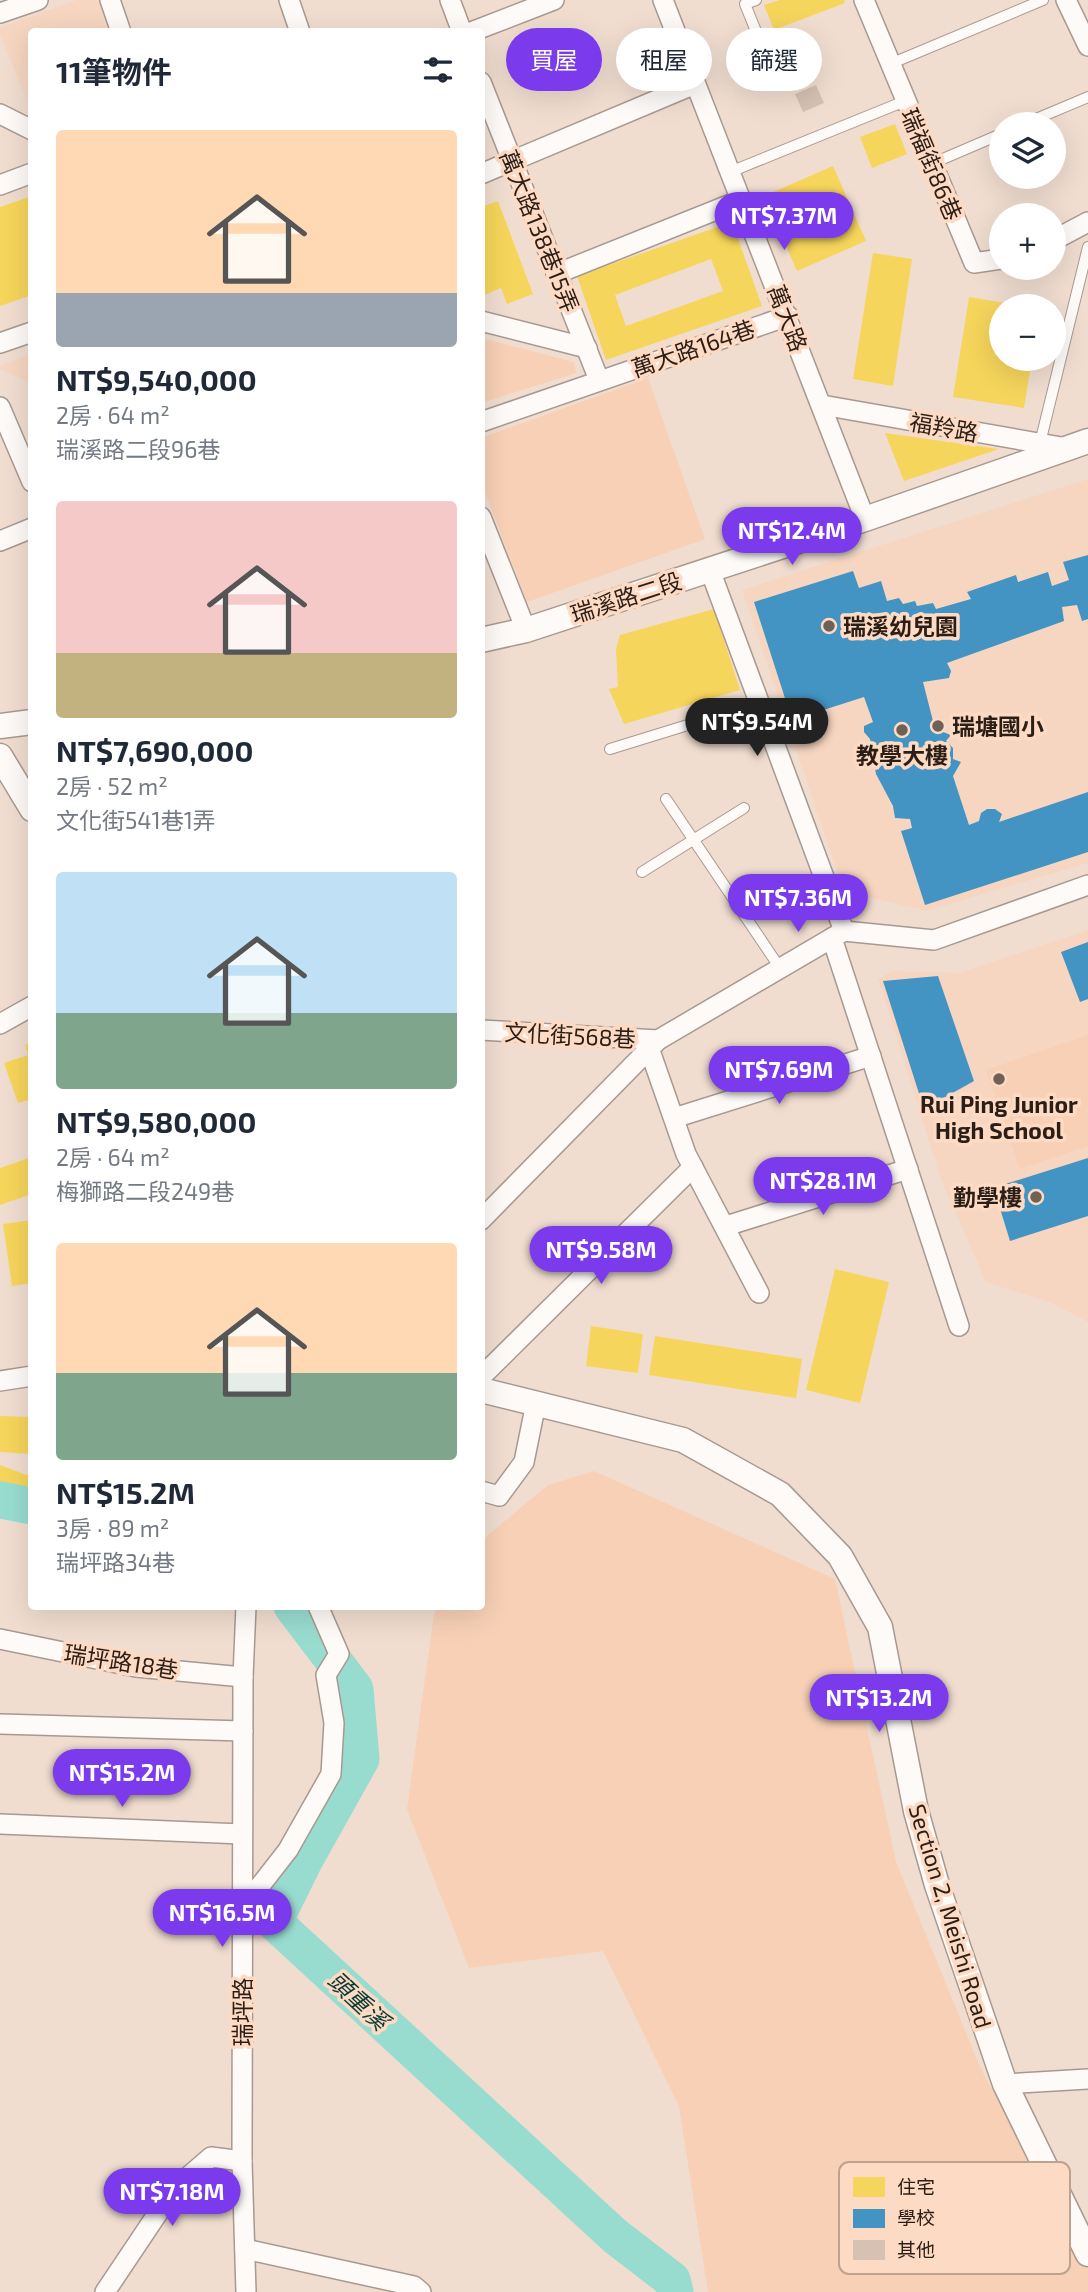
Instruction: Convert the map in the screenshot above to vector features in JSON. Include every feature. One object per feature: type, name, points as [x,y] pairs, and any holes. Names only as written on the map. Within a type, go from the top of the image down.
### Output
[{"type":"street","points":[[0,13],[38,0]]},
{"type":"street","points":[[110,0],[120,28]]},
{"type":"street","points":[[289,0],[299,28]]},
{"type":"street","points":[[450,0],[460,28]]},
{"type":"street","points":[[481,28],[554,0]]},
{"type":"street","name":"萬大路","points":[[663,0],[674,28]]},
{"type":"street","name":"瑞福街86巷","points":[[864,0],[974,263],[989,261]]},
{"type":"street","points":[[1066,0],[1088,46]]},
{"type":"street","points":[[485,172],[681,91]]},
{"type":"street","name":"萬大路","points":[[697,91],[788,316],[865,519]]},
{"type":"street","name":"萬大路138巷15弄","points":[[485,92],[599,380]]},
{"type":"street","points":[[0,114],[28,128]]},
{"type":"street","points":[[0,185],[28,174]]},
{"type":"street","points":[[556,274],[741,200]]},
{"type":"street","points":[[1066,234],[1088,222]]},
{"type":"street","name":"萬大路164巷","points":[[485,421],[788,316]]},
{"type":"street","points":[[485,322],[587,348]]},
{"type":"street","points":[[0,343],[28,333]]},
{"type":"street","name":"福羚路","points":[[822,405],[1040,443],[1077,445]]},
{"type":"street","points":[[0,407],[28,473]]},
{"type":"street","name":"瑞溪路二段","points":[[485,639],[526,630],[710,570],[1077,445]]},
{"type":"street","points":[[485,526],[526,630]]},
{"type":"street","points":[[0,541],[28,530]]},
{"type":"street","points":[[710,570],[759,703],[838,934],[871,1056],[959,1325]]},
{"type":"street","points":[[0,726],[28,722]]},
{"type":"street","points":[[0,756],[28,802]]},
{"type":"street","points":[[485,1216],[654,1044],[838,934],[934,940],[1088,885]]},
{"type":"street","points":[[0,1024],[28,1008]]},
{"type":"street","name":"文化街568巷","points":[[485,1030],[654,1044]]},
{"type":"street","points":[[654,1044],[674,1118],[693,1167],[759,1293]]},
{"type":"street","points":[[674,1118],[871,1056]]},
{"type":"street","points":[[485,1373],[693,1167]]},
{"type":"street","points":[[726,1226],[908,1169]]},
{"type":"street","points":[[0,1381],[28,1377]]},
{"type":"street","name":"Section 2, Meishi Road","points":[[485,1391],[683,1440],[780,1494],[841,1556],[880,1627],[916,1811],[937,1885],[1005,2084],[1043,2162]]},
{"type":"street","points":[[485,1492],[499,1496],[524,1462],[537,1403]]},
{"type":"street","name":"瑞坪路","points":[[246,1610],[243,1677],[242,2161],[246,2292]]},
{"type":"street","points":[[242,1909],[288,1850],[331,1774],[334,1723],[326,1675],[339,1654],[320,1610]]},
{"type":"street","name":"瑞坪路18巷","points":[[0,1639],[136,1667],[243,1677]]},
{"type":"street","points":[[0,1724],[243,1731]]},
{"type":"street","points":[[0,1824],[242,1834]]},
{"type":"street","points":[[1005,2084],[1088,2079]]},
{"type":"street","points":[[105,2292],[174,2189],[211,2157],[242,2161]]},
{"type":"street","name":"Section 2, Meishi Road","points":[[1070,2217],[1088,2254]]},
{"type":"street","points":[[244,2249],[414,2286],[421,2292]]},
{"type":"lane","points":[[755,28],[745,4],[756,0]]},
{"type":"lane","points":[[890,64],[1043,0]]},
{"type":"lane","points":[[1052,112],[1088,97]]},
{"type":"lane","points":[[730,172],[905,101]]},
{"type":"lane","points":[[931,164],[989,139]]},
{"type":"lane","points":[[1040,443],[1088,247]]},
{"type":"lane","points":[[610,749],[759,703]]},
{"type":"lane","points":[[666,799],[780,968]]},
{"type":"lane","points":[[642,872],[744,808]]},
{"type":"shaded area","points":[[77,0],[100,0],[109,28],[28,28],[28,103],[0,34],[0,27]]},
{"type":"shaded area","points":[[485,339],[574,362],[576,373],[485,402]]},
{"type":"shaded area","points":[[28,355],[28,383],[0,369],[0,366]]},
{"type":"shaded area","points":[[648,378],[705,539],[527,602],[485,492],[485,437]]},
{"type":"shaded area","name":"瑞塘國小","points":[[1088,479],[1088,863],[926,911],[844,891],[742,590]]},
{"type":"shaded area","name":"Rui Ping Junior High School","points":[[1088,930],[1088,1322],[1049,1302],[986,1282],[941,1179],[878,979],[892,971],[959,973]]},
{"type":"shaded area","points":[[1088,1035],[1088,1146],[1020,1169],[986,1070]]},
{"type":"shaded area","points":[[594,1471],[835,1579],[896,1862],[981,2069],[1031,2162],[839,2162],[839,2274],[1070,2274],[1070,2235],[1088,2268],[1088,2292],[708,2292],[679,2106],[603,1951],[469,1968],[407,1809],[434,1614],[437,1610],[485,1610],[485,1539],[548,1485]]},
{"type":"building: 住宅","points":[[780,0],[844,0],[845,3],[779,28],[773,28],[764,5]]},
{"type":"building: 住宅","points":[[895,124],[907,154],[872,168],[860,137]]},
{"type":"building: 住宅","points":[[833,166],[866,241],[797,271],[764,196]]},
{"type":"building: 住宅","points":[[28,197],[28,296],[0,306],[0,207]]},
{"type":"building: 住宅","points":[[498,201],[533,294],[507,304],[501,288],[485,295],[485,206]]},
{"type":"building: 住宅","points":[[732,222],[762,306],[606,360],[577,276]],"holes":[[[711,259],[723,291],[626,326],[615,295]]]},
{"type":"building: 住宅","points":[[873,253],[912,259],[893,386],[853,379]]},
{"type":"building: 住宅","points":[[969,297],[989,300],[989,371],[1030,371],[1024,408],[953,397]]},
{"type":"building: 住宅","points":[[885,433],[999,449],[904,481]]},
{"type":"building: 住宅","points":[[714,609],[740,690],[624,724],[609,689],[618,687],[616,649],[620,635]]},
{"type":"building: 住宅","points":[[28,1055],[28,1100],[18,1103],[4,1063]]},
{"type":"building: 住宅","points":[[28,1158],[28,1195],[0,1205],[0,1168]]},
{"type":"building: 住宅","points":[[28,1221],[28,1284],[12,1286],[3,1224]]},
{"type":"building: 住宅","points":[[835,1269],[889,1282],[860,1403],[806,1390]]},
{"type":"building: 住宅","points":[[591,1326],[643,1334],[638,1373],[586,1366]]},
{"type":"building: 住宅","points":[[655,1336],[802,1359],[796,1398],[649,1375]]},
{"type":"building: 住宅","points":[[0,1416],[28,1417],[28,1454],[0,1452]]},
{"type":"building: 住宅","points":[[0,1465],[28,1476],[28,1500],[0,1495]]},
{"type":"building: 學校","name":"教學大樓","points":[[1088,555],[1088,619],[1082,621],[1077,605],[1062,607],[1064,621],[947,663],[951,671],[949,678],[923,682],[935,729],[951,735],[946,741],[953,748],[953,759],[961,762],[953,776],[969,825],[979,821],[981,813],[987,809],[995,809],[1002,814],[999,822],[1088,792],[1088,852],[925,905],[901,831],[912,828],[910,819],[895,818],[893,806],[876,774],[870,739],[864,732],[864,726],[873,722],[864,697],[792,720],[754,602],[853,571],[859,588],[881,581],[887,601],[899,598],[903,604],[915,601],[917,606],[933,603],[936,609],[971,599],[967,592],[1016,575],[1018,582],[1048,572],[1052,586],[1069,580],[1063,562]]},
{"type":"building: 學校","points":[[1088,942],[1088,999],[1080,1002],[1061,952]]},
{"type":"building: 學校","points":[[938,976],[974,1081],[924,1109],[883,981]]},
{"type":"building: 學校","name":"勤學樓","points":[[1088,1158],[1088,1216],[1010,1241],[998,1202],[988,1206],[983,1191]]},
{"type":"building: 其他","points":[[819,91],[824,103],[803,112],[795,94]]},
{"type":"waterway","name":"頭重溪","points":[[0,1500],[28,1505]]},
{"type":"waterway","name":"頭重溪","points":[[295,1610],[355,1689],[361,1759],[304,1861],[274,1922],[615,2236],[672,2280],[675,2292]]},
{"type":"place","name":"瑞溪幼兒園","points":[[829,626]]},
{"type":"place","name":"瑞塘國小","points":[[938,726]]},
{"type":"place","name":"教學大樓","points":[[902,730]]},
{"type":"place","name":"Rui Ping Junior High School","points":[[999,1079]]},
{"type":"place","name":"勤學樓","points":[[1036,1197]]}]
